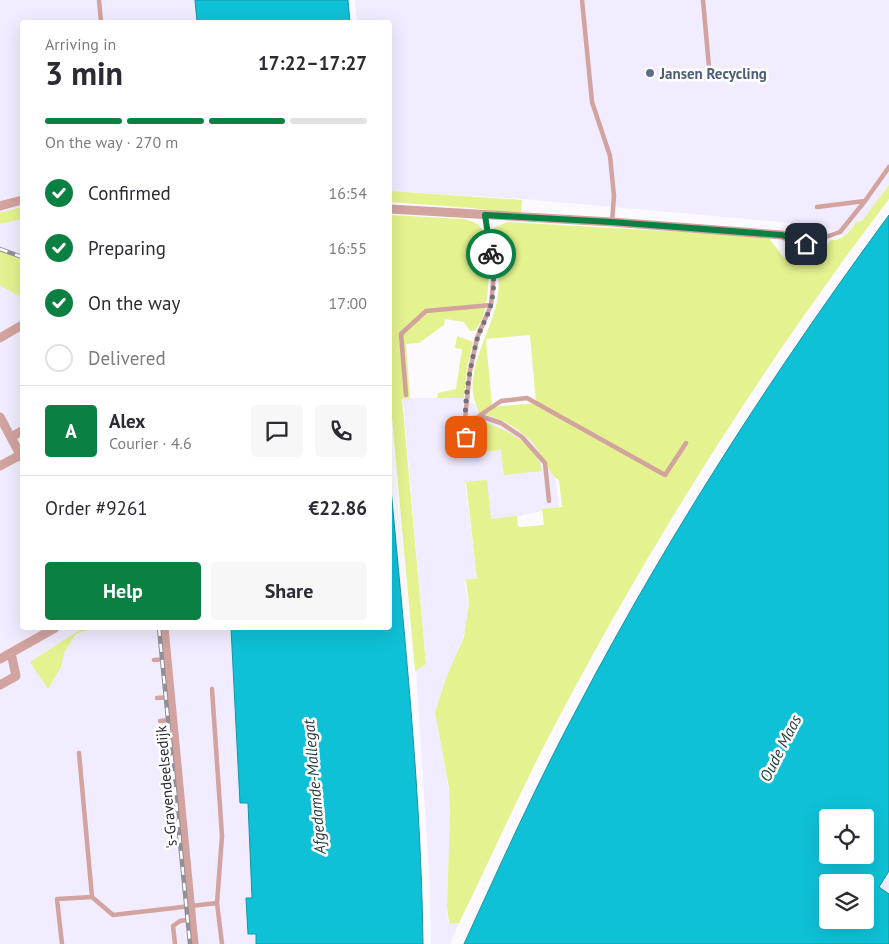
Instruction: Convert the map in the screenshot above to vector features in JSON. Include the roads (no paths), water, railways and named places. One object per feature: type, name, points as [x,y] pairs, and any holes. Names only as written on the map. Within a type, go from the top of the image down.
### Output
[{"type":"street","points":[[0,206],[20,201]]},
{"type":"street","points":[[392,209],[612,222],[782,235],[806,244]]},
{"type":"street","points":[[0,338],[20,326]]},
{"type":"street","points":[[0,417],[20,451]]},
{"type":"street","points":[[12,437],[20,432]]},
{"type":"street","points":[[0,466],[20,456]]},
{"type":"street","points":[[0,659],[52,630]]},
{"type":"street","name":"'s-Gravendeelsedijk","points":[[164,630],[194,944]]},
{"type":"street","points":[[0,685],[16,676],[11,653]]},
{"type":"lane","points":[[99,0],[101,20]]},
{"type":"lane","points":[[582,0],[592,102],[610,156],[614,196],[612,222]]},
{"type":"lane","points":[[703,0],[709,67]]},
{"type":"lane","points":[[806,244],[840,232],[889,167]]},
{"type":"lane","points":[[817,207],[865,201]]},
{"type":"lane","points":[[467,454],[464,419],[470,371],[477,338],[491,305],[494,273],[485,215]]},
{"type":"lane","points":[[406,395],[401,334],[426,310],[491,305]]},
{"type":"lane","points":[[476,418],[502,401],[527,398],[665,475],[686,443]]},
{"type":"lane","points":[[464,419],[483,417],[501,424],[522,437],[545,463],[549,502]]},
{"type":"lane","points":[[154,660],[167,659]]},
{"type":"lane","points":[[212,689],[222,836],[218,903],[222,944]]},
{"type":"lane","points":[[157,698],[171,697]]},
{"type":"lane","points":[[160,721],[174,720]]},
{"type":"lane","points":[[79,754],[92,897],[113,915],[218,903]]},
{"type":"lane","points":[[62,944],[57,900],[92,897]]},
{"type":"lane","points":[[175,944],[173,926],[180,921],[192,920]]},
{"type":"water","points":[[195,0],[348,0],[350,20],[197,20]]},
{"type":"water","name":"Oude Maas","points":[[889,215],[889,871],[879,887],[889,894],[889,944],[464,944],[549,762],[614,639],[687,514],[805,333]]},
{"type":"water","name":"Afgedamde-Mallegat","points":[[392,500],[415,769],[422,886],[423,944],[256,944],[256,934],[248,934],[246,898],[252,898],[248,803],[240,803],[231,630],[392,630]]},
{"type":"railway","points":[[0,249],[20,256]]},
{"type":"railway","points":[[159,630],[190,944]]},
{"type":"place","name":"Jansen Recycling","points":[[650,73]]}]
